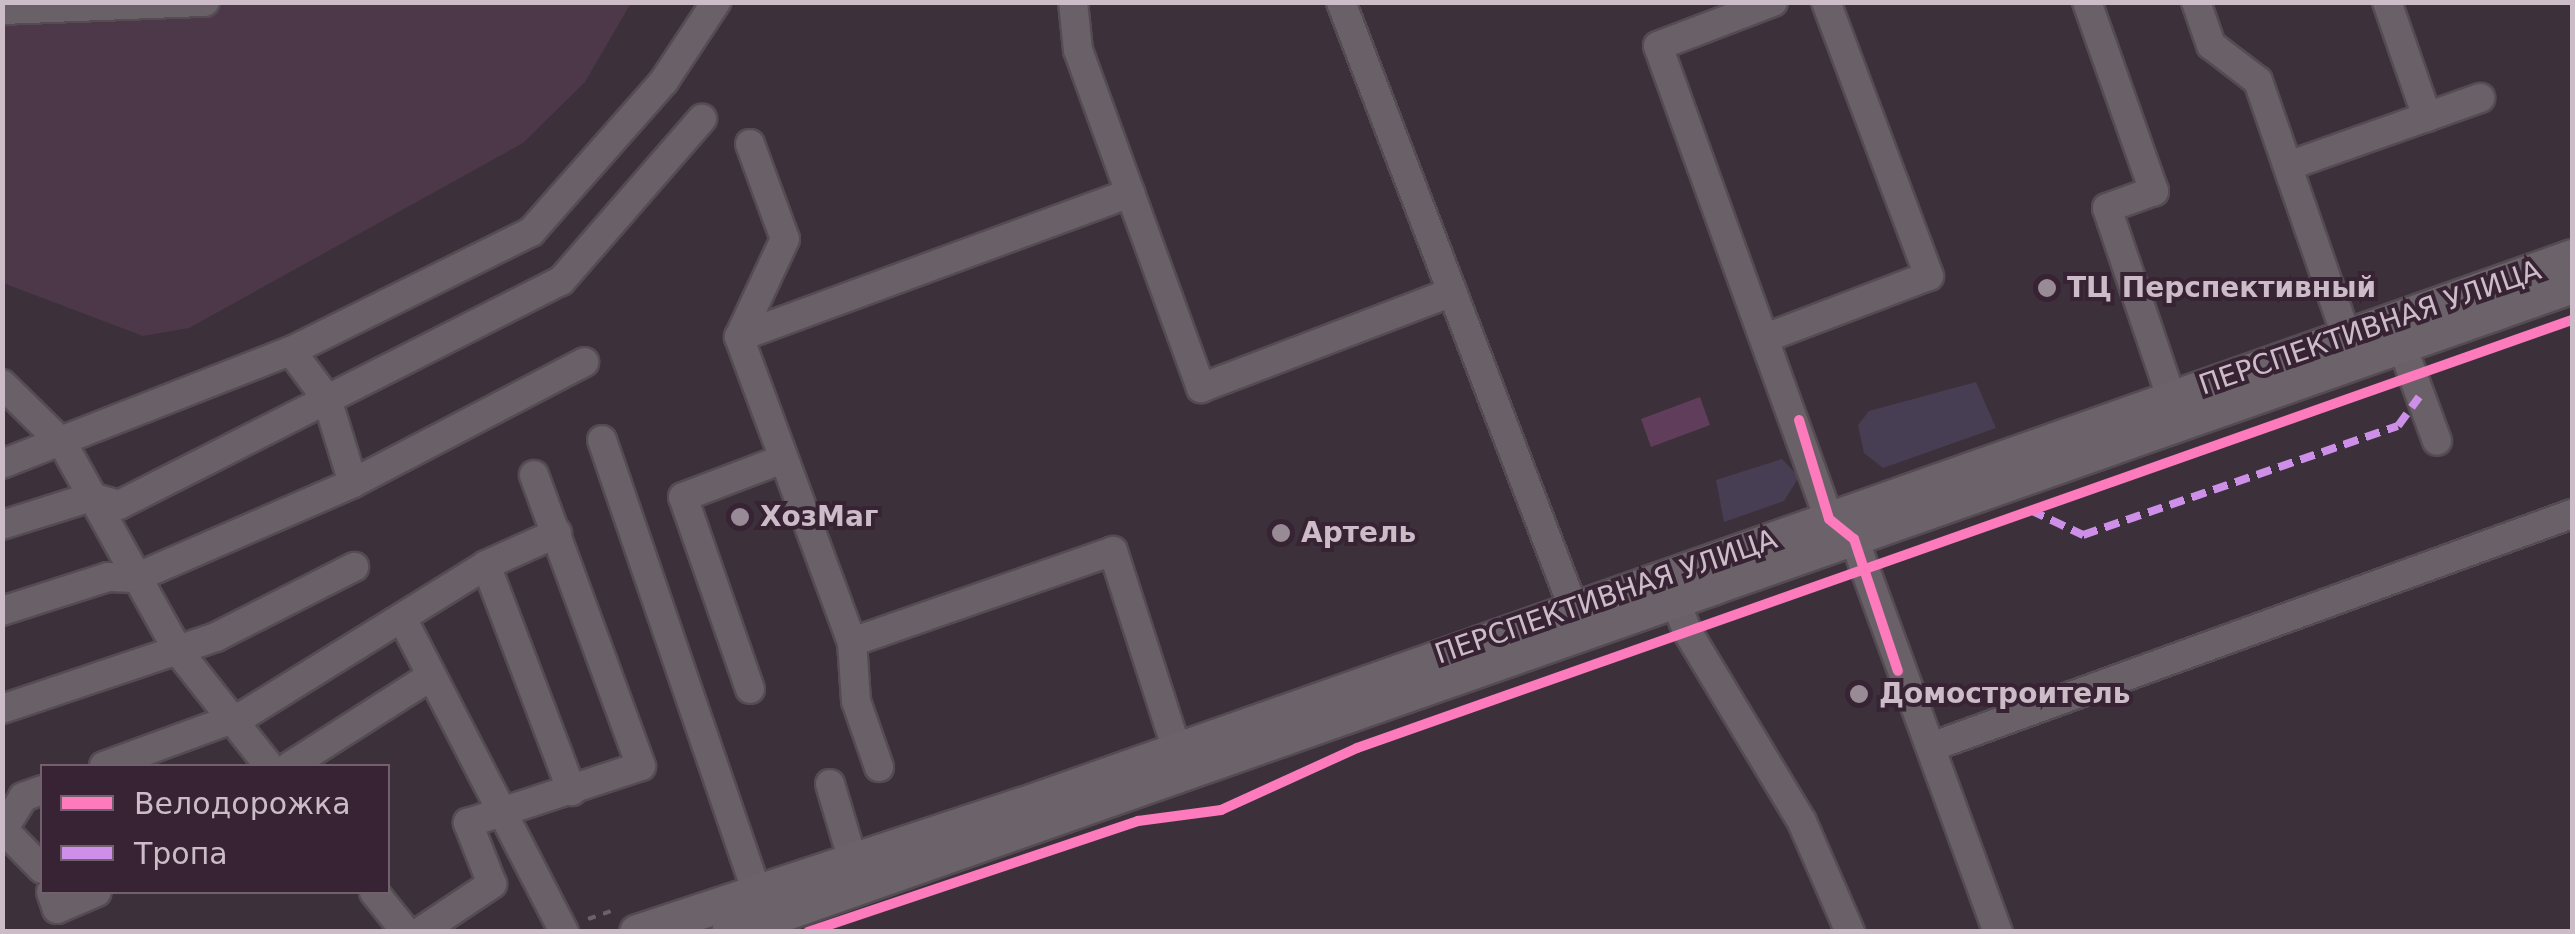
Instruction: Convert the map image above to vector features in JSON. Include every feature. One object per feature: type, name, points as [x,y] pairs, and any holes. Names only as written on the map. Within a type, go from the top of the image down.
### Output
[{"type":"main road","name":"ПЕРСПЕКТИВНАЯ УЛИЦА","points":[[2397,333],[2572,256]]},
{"type":"main road","name":"ПЕРСПЕКТИВНАЯ УЛИЦА","points":[[636,932],[763,907],[857,876],[2397,333],[2572,285]]},
{"type":"main road","name":"ПЕРСПЕКТИВНАЯ УЛИЦА","points":[[857,876],[1178,750],[1578,621]]},
{"type":"main road","name":"ПЕРСПЕКТИВНАЯ УЛИЦА","points":[[729,932],[763,907]]},
{"type":"street","points":[[2,10],[205,2]]},
{"type":"street","points":[[2,464],[63,444],[291,352],[530,232],[664,81],[716,2]]},
{"type":"street","points":[[1073,2],[1078,50],[1202,388],[1452,292]]},
{"type":"street","points":[[1341,2],[1578,621]]},
{"type":"street","points":[[1773,2],[1658,46],[1799,420],[1931,748],[1998,932]]},
{"type":"street","points":[[1768,337],[1929,276],[1826,2]]},
{"type":"street","points":[[2087,2],[2154,192],[2107,208],[2176,411]]},
{"type":"street","points":[[2196,2],[2212,45],[2258,81],[2351,349]]},
{"type":"street","points":[[2387,2],[2427,117]]},
{"type":"street","points":[[2288,166],[2480,98]]},
{"type":"street","points":[[2,525],[91,496],[119,504],[561,280],[702,119]]},
{"type":"street","points":[[750,144],[785,239],[739,337],[852,642],[856,701],[879,767]]},
{"type":"street","points":[[739,337],[1130,193]]},
{"type":"street","points":[[2397,333],[2437,441]]},
{"type":"street","points":[[291,352],[327,399],[353,483]]},
{"type":"street","points":[[2,611],[108,577],[135,578],[353,483],[584,362]]},
{"type":"street","points":[[5,390],[63,444],[178,651],[267,764]]},
{"type":"street","points":[[602,440],[763,907]]},
{"type":"street","points":[[750,689],[683,497],[783,460]]},
{"type":"street","points":[[420,932],[492,884],[468,823],[641,766],[534,475]]},
{"type":"street","points":[[1931,748],[2572,514]]},
{"type":"street","points":[[109,764],[232,719],[486,565],[557,532]]},
{"type":"street","points":[[852,642],[1113,551],[1178,750]]},
{"type":"street","points":[[486,565],[572,791]]},
{"type":"street","points":[[2,709],[178,651],[354,567]]},
{"type":"street","points":[[1671,589],[1802,822],[1850,932]]},
{"type":"street","points":[[402,618],[428,678],[564,932]]},
{"type":"street","points":[[293,764],[428,678]]},
{"type":"street","points":[[830,784],[857,876]]},
{"type":"street","points":[[40,791],[22,797],[3,828],[40,860]]},
{"type":"street","points":[[51,894],[57,909],[93,894]]},
{"type":"street","points":[[376,894],[406,932]]},
{"type":"shaded area","points":[[3,3],[631,3],[585,82],[523,143],[189,328],[143,336],[3,283]]},
{"type":"shaded area","points":[[1976,382],[1996,428],[1883,468],[1864,453],[1858,425],[1869,411]]},
{"type":"shaded area","points":[[1700,397],[1710,425],[1651,447],[1641,419]]},
{"type":"shaded area","points":[[1782,459],[1799,477],[1784,501],[1724,522],[1716,480]]},
{"type":"marked path","points":[[2030,510],[2083,535],[2398,426],[2419,397]]},
{"type":"cycle path","points":[[808,932],[1138,821],[1221,810],[1357,748],[2572,320]]},
{"type":"cycle path","points":[[1799,420],[1829,519],[1854,539],[1898,671]]},
{"type":"place","name":"ТЦ Перспективный","points":[[2047,288]]},
{"type":"place","name":"ХозМаг","points":[[740,517]]},
{"type":"place","name":"Артель","points":[[1281,533]]},
{"type":"place","name":"Домостроитель","points":[[1859,694]]}]
